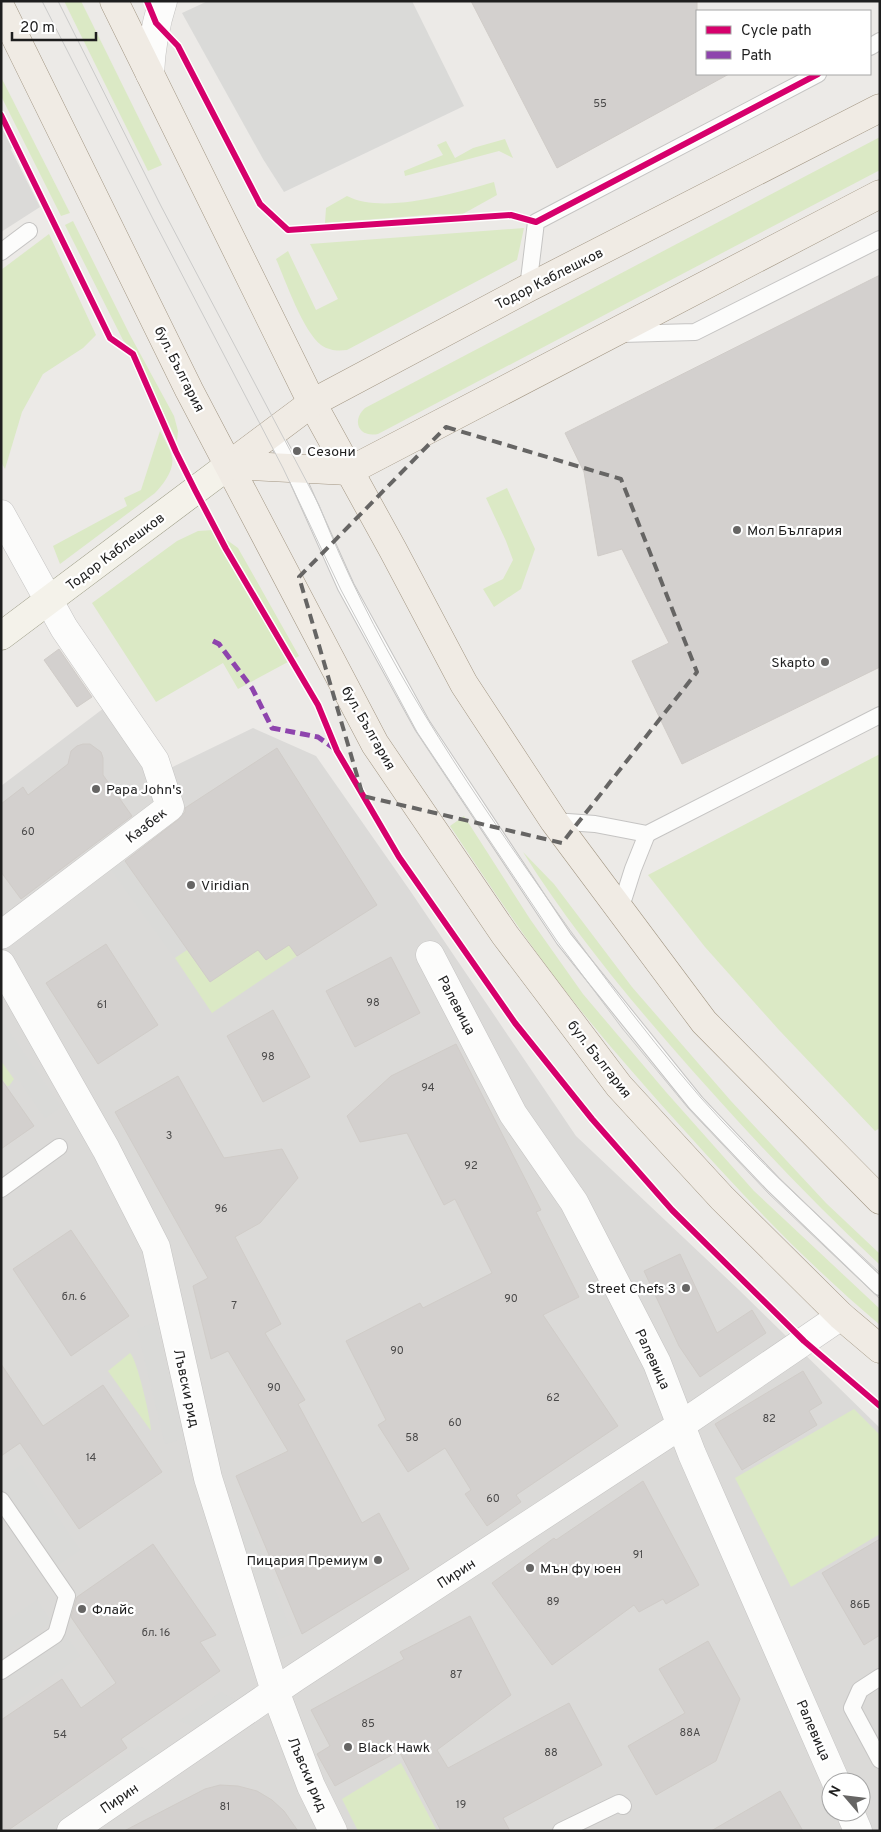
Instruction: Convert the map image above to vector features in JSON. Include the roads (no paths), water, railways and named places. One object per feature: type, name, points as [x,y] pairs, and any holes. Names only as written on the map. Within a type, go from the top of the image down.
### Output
[{"type":"main road","points":[[114,1],[312,403],[464,684],[554,821],[704,1022],[880,1200]]},
{"type":"main road","name":"бул. България","points":[[1,8],[189,390],[375,744],[505,935],[619,1086],[722,1198],[840,1316],[880,1349]]},
{"type":"main road","name":"Тодор Каблешков","points":[[1,636],[312,403],[528,288],[880,108]]},
{"type":"main road","points":[[229,465],[348,471],[880,194]]},
{"type":"street","points":[[150,74],[150,47],[163,1]]},
{"type":"street","points":[[1,514],[48,601]]},
{"type":"street","name":"Казбек","points":[[1,936],[170,807],[156,761],[64,628],[48,601]]},
{"type":"street","name":"Ралевица","points":[[430,955],[513,1114],[574,1202],[657,1363],[692,1454],[832,1772]]},
{"type":"street","name":"Лъвски рид","points":[[1,964],[106,1149],[156,1247],[205,1468],[276,1691],[311,1786],[333,1831]]},
{"type":"street","name":"Пирин","points":[[71,1831],[276,1691],[681,1424],[840,1316]]},
{"type":"lane","points":[[528,288],[536,222],[816,75]]},
{"type":"lane","points":[[1,252],[29,231]]},
{"type":"lane","points":[[611,334],[695,332],[880,238]]},
{"type":"lane","points":[[273,433],[292,469],[346,588],[422,725],[564,939],[696,1103],[773,1184],[880,1287]]},
{"type":"lane","points":[[554,821],[595,824],[647,834],[880,715]]},
{"type":"lane","points":[[620,910],[632,869],[647,834]]},
{"type":"lane","points":[[1,1189],[59,1147]]},
{"type":"lane","points":[[1,1500],[67,1596],[55,1635],[1,1671]]},
{"type":"lane","points":[[880,1677],[860,1690],[852,1708],[880,1760]]},
{"type":"lane","points":[[561,1831],[618,1803],[623,1806]]},
{"type":"tram line","points":[[42,1],[283,468],[341,590],[417,732],[557,941],[622,1028],[688,1108],[769,1194],[880,1299]]},
{"type":"tram line","points":[[58,1],[161,206],[319,505],[339,554],[386,647],[467,782],[589,956],[632,1014],[701,1098],[788,1187],[880,1273]]},
{"type":"place","name":"Сезони","points":[[297,451]]},
{"type":"place","name":"Мол България","points":[[737,530]]},
{"type":"place","name":"Skapto","points":[[825,662]]},
{"type":"place","name":"Papa John's","points":[[96,789]]},
{"type":"place","name":"Viridian","points":[[191,885]]},
{"type":"place","name":"Street Chefs 3","points":[[686,1288]]},
{"type":"place","name":"Пицария Премиум","points":[[378,1560]]},
{"type":"place","name":"Мън фу юен","points":[[530,1568]]},
{"type":"place","name":"Флайс","points":[[82,1609]]},
{"type":"place","name":"Black Hawk","points":[[348,1747]]}]
